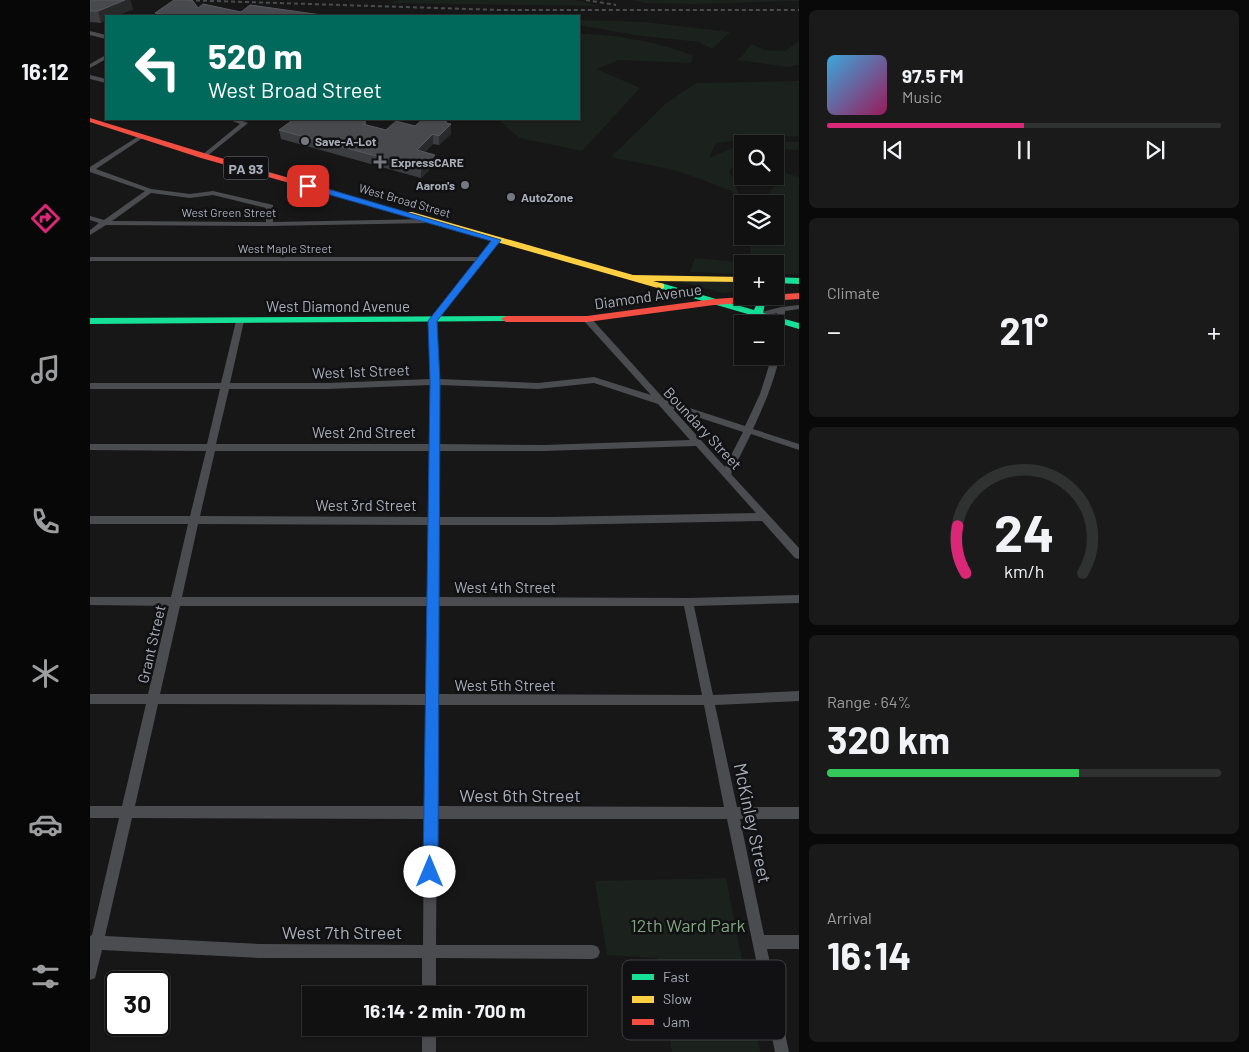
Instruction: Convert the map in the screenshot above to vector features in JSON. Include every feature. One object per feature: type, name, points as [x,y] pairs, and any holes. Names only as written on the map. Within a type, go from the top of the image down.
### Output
[{"type":"main road","name":"West Broad Street","points":[[90,120],[204,156],[714,302]]},
{"type":"main road","points":[[632,278],[734,280]]},
{"type":"main road","points":[[784,280],[799,281]]},
{"type":"main road","points":[[784,289],[799,287]]},
{"type":"main road","points":[[784,297],[799,296]]},
{"type":"main road","points":[[714,302],[734,297]]},
{"type":"main road","points":[[714,302],[734,301]]},
{"type":"main road","name":"PA 93","points":[[714,302],[760,314],[781,315]]},
{"type":"main road","name":"Diamond Avenue","points":[[587,320],[714,302]]},
{"type":"main road","points":[[760,314],[761,305]]},
{"type":"main road","name":"PA 93","points":[[784,317],[799,326]]},
{"type":"main road","name":"West Diamond Avenue","points":[[90,321],[587,320]]},
{"type":"street","points":[[90,33],[105,38]]},
{"type":"street","points":[[90,66],[105,58]]},
{"type":"street","points":[[90,77],[105,82]]},
{"type":"street","points":[[204,156],[245,123],[234,120]]},
{"type":"street","points":[[90,170],[142,136]]},
{"type":"street","points":[[90,170],[150,191],[190,196],[213,192],[270,207],[270,224]]},
{"type":"street","points":[[90,233],[150,191]]},
{"type":"street","name":"West Green Street","points":[[90,218],[105,223],[270,224],[430,221]]},
{"type":"street","points":[[429,986],[435,382],[432,321],[496,240]]},
{"type":"street","name":"West Maple Street","points":[[90,259],[480,259]]},
{"type":"street","points":[[781,315],[799,307]]},
{"type":"street","name":"Boundary Street","points":[[587,320],[799,555]]},
{"type":"street","name":"Grant Street","points":[[90,973],[94,942],[127,812],[240,321]]},
{"type":"street","points":[[727,473],[771,378],[773,365]]},
{"type":"street","name":"West 1st Street","points":[[90,386],[328,386],[435,382],[538,386],[594,380],[799,447]]},
{"type":"street","name":"West 2nd Street","points":[[90,447],[544,448],[698,443]]},
{"type":"street","name":"West 3rd Street","points":[[90,520],[434,520],[763,517]]},
{"type":"street","name":"West 4th Street","points":[[90,602],[688,602],[799,599]]},
{"type":"street","name":"McKinley Street","points":[[688,602],[763,960]]},
{"type":"street","name":"West 5th Street","points":[[90,699],[708,700],[799,696]]},
{"type":"street","name":"West 6th Street","points":[[90,812],[799,813]]},
{"type":"street","name":"West 7th Street","points":[[94,942],[259,951],[593,952]]},
{"type":"street","points":[[759,942],[799,942]]},
{"type":"street","points":[[428,1052],[429,1036]]},
{"type":"green space","points":[[398,0],[575,0],[600,6],[388,3]]},
{"type":"green space","points":[[632,0],[799,1],[694,4],[645,3]]},
{"type":"green space","points":[[580,20],[645,22],[730,32],[712,49],[699,42],[635,35],[580,25]]},
{"type":"green space","points":[[580,34],[605,35],[637,40],[682,51],[693,56],[691,63],[619,60],[597,69],[640,88],[582,151],[519,138],[499,120],[580,120]]},
{"type":"green space","points":[[799,41],[799,65],[786,67],[737,60],[751,44],[765,50],[785,51]]},
{"type":"green space","points":[[799,81],[799,136],[734,135],[734,141],[716,143],[709,158],[734,147],[734,166],[729,171],[739,195],[734,195],[734,198],[732,191],[678,171],[611,157],[665,104],[696,83]]},
{"type":"green space","points":[[784,142],[799,142],[799,150],[784,149]]},
{"type":"green space","points":[[786,173],[799,177],[799,274],[784,274],[784,255],[750,255],[750,245],[784,245],[784,195],[768,195],[775,185],[784,185],[784,175]]},
{"type":"green space","points":[[695,258],[734,262],[734,274],[690,272]]},
{"type":"green space","points":[[681,282],[734,282],[734,291],[723,293]]},
{"type":"green space","name":"12th Ward Park","points":[[726,878],[742,960],[657,960],[657,958],[607,955],[595,881]]},
{"type":"green space","name":"12th Ward Park","points":[[670,1040],[758,1040],[760,1052],[672,1052]]},
{"type":"building","points":[[90,0],[125,0],[98,11],[90,11]]},
{"type":"building","points":[[174,0],[186,0],[193,1],[198,8],[203,4],[241,12],[250,5],[322,15],[168,15],[155,13]]},
{"type":"building","points":[[293,120],[357,120],[366,122],[363,124],[386,130],[396,121],[415,126],[422,120],[439,120],[451,124],[439,136],[433,134],[417,150],[435,155],[421,168],[279,130]]},
{"type":"railway","points":[[182,0],[500,10],[799,10]]},
{"type":"railway","points":[[586,0],[616,5]]},
{"type":"traffic: fast","points":[[784,280],[799,281]]},
{"type":"traffic: fast","points":[[661,286],[799,326]]},
{"type":"traffic: fast","points":[[758,314],[760,305]]},
{"type":"traffic: fast","points":[[90,321],[506,319]]},
{"type":"traffic: slow","points":[[409,214],[661,286]]},
{"type":"traffic: slow","points":[[632,278],[734,280]]},
{"type":"traffic: jam","points":[[90,120],[204,156],[409,214]]},
{"type":"traffic: jam","points":[[714,302],[799,296]]},
{"type":"traffic: jam","points":[[506,319],[587,319],[714,302]]},
{"type":"place","name":"Save-A-Lot","points":[[305,141]]},
{"type":"place","name":"ExpressCARE","points":[[380,162]]},
{"type":"place","name":"Aaron's","points":[[465,185]]},
{"type":"place","name":"AutoZone","points":[[511,197]]},
{"type":"route","points":[[308,186],[496,240],[432,321],[435,382],[430,872]]}]
